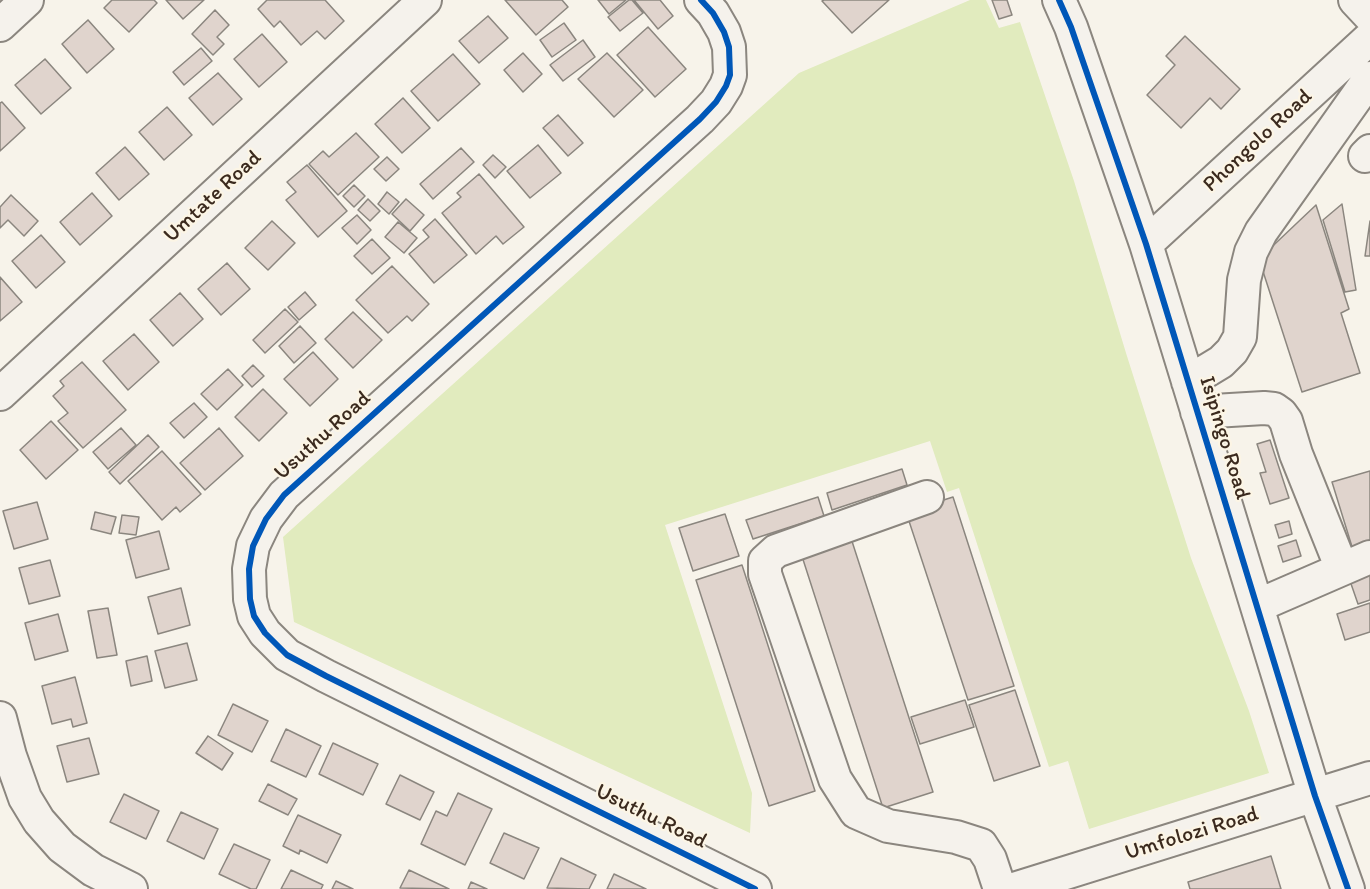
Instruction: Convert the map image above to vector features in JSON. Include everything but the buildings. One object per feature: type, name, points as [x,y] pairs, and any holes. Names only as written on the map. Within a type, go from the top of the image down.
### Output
[{"type":"street","points":[[0,25],[27,0]]},
{"type":"street","name":"Umtate Road","points":[[0,394],[425,0]]},
{"type":"street","name":"Usuthu Road","points":[[701,0],[713,13],[729,46],[730,75],[716,102],[284,495],[266,519],[253,546],[249,569],[250,599],[254,616],[265,633],[287,655],[755,889]]},
{"type":"street","name":"Isipingo Road","points":[[1059,0],[1071,27],[1146,244],[1315,796],[1348,889]]},
{"type":"street","points":[[1355,0],[1370,16]]},
{"type":"street","name":"Phongolo Road","points":[[1146,244],[1370,38]]},
{"type":"street","points":[[1188,382],[1221,362],[1232,351],[1240,337],[1244,280],[1251,252],[1262,232],[1370,78]]},
{"type":"street","points":[[1197,412],[1264,408],[1274,409],[1281,414],[1286,421],[1296,454],[1342,569]]},
{"type":"street","points":[[927,497],[776,551],[765,561],[765,574],[835,779],[856,812],[888,826],[956,837],[981,845],[990,859],[1000,889]]},
{"type":"street","points":[[1257,606],[1370,557]]},
{"type":"street","points":[[0,718],[10,756],[26,798],[39,821],[62,847],[93,870],[131,889]]},
{"type":"street","name":"Umfolozi Road","points":[[1014,889],[1370,778]]},
{"type":"green space","points":[[970,0],[986,0],[999,28],[1020,22],[1074,181],[1191,558],[1249,711],[1269,773],[1089,829],[1068,761],[1049,767],[959,488],[947,492],[930,441],[665,525],[752,793],[750,833],[294,622],[283,537],[799,73]]},
{"type":"cycle path","points":[[701,0],[713,13],[724,32],[729,47],[730,75],[716,102],[700,119],[284,495],[266,519],[253,546],[249,569],[250,599],[254,616],[265,633],[287,655],[755,889]]},
{"type":"cycle path","points":[[1059,0],[1071,27],[1146,244],[1315,796],[1348,889]]}]
